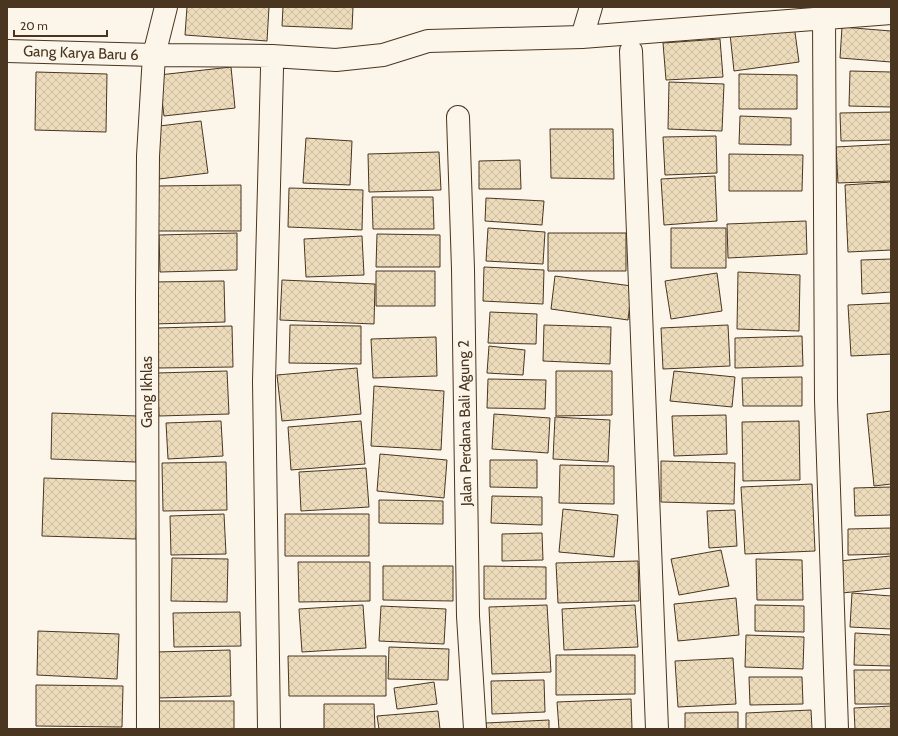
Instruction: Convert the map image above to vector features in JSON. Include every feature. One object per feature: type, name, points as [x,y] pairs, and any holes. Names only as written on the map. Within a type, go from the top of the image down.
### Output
[{"type":"street","name":"Gang Karya Baru 6","points":[[7,51],[154,55],[166,7]]},
{"type":"street","points":[[582,38],[591,7]]},
{"type":"street","points":[[154,55],[272,56],[336,60],[383,55],[428,41],[582,38],[891,13]]},
{"type":"street","points":[[824,18],[826,400],[837,729]]},
{"type":"street","points":[[631,52],[657,729]]},
{"type":"street","name":"Gang Ikhlas","points":[[148,729],[148,164],[154,55]]},
{"type":"street","points":[[269,729],[264,381],[272,69]]},
{"type":"street","name":"Jalan Perdana Bali Agung 2","points":[[458,117],[463,269],[468,616],[475,729]]},
{"type":"building","points":[[187,7],[269,7],[267,41],[185,35]]},
{"type":"building","points":[[283,7],[353,7],[352,29],[282,26]]},
{"type":"building","points":[[794,25],[799,62],[734,71],[730,34]]},
{"type":"building","points":[[842,27],[891,31],[891,62],[840,58]]},
{"type":"building","points":[[720,39],[723,77],[666,80],[663,43]]},
{"type":"building","points":[[231,67],[235,108],[164,116],[159,75]]},
{"type":"building","points":[[850,71],[891,72],[891,107],[849,106]]},
{"type":"building","points":[[36,72],[107,74],[106,132],[35,130]]},
{"type":"building","points":[[739,74],[797,75],[797,109],[739,109]]},
{"type":"building","points":[[669,82],[724,84],[722,131],[668,129]]},
{"type":"building","points":[[891,112],[891,140],[841,141],[840,113]]},
{"type":"building","points":[[740,116],[791,118],[791,145],[739,144]]},
{"type":"building","points":[[201,121],[208,173],[159,179],[151,127]]},
{"type":"building","points":[[550,129],[613,129],[614,179],[551,178]]},
{"type":"building","points":[[716,136],[717,173],[665,175],[663,137]]},
{"type":"building","points":[[306,138],[352,141],[350,185],[303,183]]},
{"type":"building","points":[[891,144],[891,181],[838,183],[836,147]]},
{"type":"building","points":[[439,152],[441,190],[369,192],[368,154]]},
{"type":"building","points":[[729,154],[803,155],[802,191],[729,191]]},
{"type":"building","points":[[520,160],[521,189],[479,189],[479,161]]},
{"type":"building","points":[[715,176],[717,221],[664,225],[661,179]]},
{"type":"building","points":[[891,182],[891,250],[848,252],[845,185]]},
{"type":"building","points":[[241,185],[241,231],[155,231],[155,186]]},
{"type":"building","points":[[289,188],[363,190],[362,230],[288,227]]},
{"type":"building","points":[[372,197],[433,197],[434,229],[373,229]]},
{"type":"building","points":[[486,198],[544,201],[542,225],[485,221]]},
{"type":"building","points":[[806,221],[807,254],[728,258],[727,224]]},
{"type":"building","points":[[488,228],[545,232],[543,264],[486,261]]},
{"type":"building","points":[[671,228],[726,228],[726,268],[671,268]]},
{"type":"building","points":[[237,233],[237,270],[160,272],[159,235]]},
{"type":"building","points":[[548,233],[626,233],[626,271],[548,271]]},
{"type":"building","points":[[377,234],[440,235],[440,267],[376,267]]},
{"type":"building","points":[[362,236],[364,275],[306,277],[304,239]]},
{"type":"building","points":[[891,259],[891,292],[862,294],[861,260]]},
{"type":"building","points":[[484,267],[544,270],[543,304],[483,301]]},
{"type":"building","points":[[376,271],[435,271],[435,306],[376,306]]},
{"type":"building","points":[[738,272],[800,275],[799,331],[737,329]]},
{"type":"building","points":[[717,273],[722,311],[671,319],[665,281]]},
{"type":"building","points":[[555,276],[632,286],[628,320],[551,309]]},
{"type":"building","points":[[282,280],[375,284],[374,324],[280,320]]},
{"type":"building","points":[[224,281],[225,322],[153,324],[153,282]]},
{"type":"building","points":[[891,303],[891,354],[851,356],[848,305]]},
{"type":"building","points":[[490,312],[537,314],[536,344],[488,343]]},
{"type":"building","points":[[290,325],[361,326],[361,364],[289,363]]},
{"type":"building","points":[[544,325],[611,327],[610,364],[543,361]]},
{"type":"building","points":[[728,325],[730,366],[663,369],[661,328]]},
{"type":"building","points":[[232,326],[233,367],[158,368],[157,328]]},
{"type":"building","points":[[802,336],[803,366],[735,368],[735,338]]},
{"type":"building","points":[[436,337],[437,376],[373,378],[371,339]]},
{"type":"building","points":[[489,346],[525,350],[523,375],[487,373]]},
{"type":"building","points":[[357,368],[361,414],[282,421],[277,375]]},
{"type":"building","points":[[227,371],[229,414],[159,416],[157,373]]},
{"type":"building","points":[[556,371],[612,371],[612,415],[556,416]]},
{"type":"building","points":[[674,371],[735,377],[732,407],[670,401]]},
{"type":"building","points":[[802,377],[802,406],[743,406],[742,378]]},
{"type":"building","points":[[488,379],[546,380],[545,409],[487,408]]},
{"type":"building","points":[[374,386],[444,391],[441,450],[371,446]]},
{"type":"building","points":[[891,411],[891,484],[874,486],[867,414]]},
{"type":"building","points":[[52,413],[137,416],[136,462],[51,459]]},
{"type":"building","points":[[494,414],[550,418],[548,453],[492,449]]},
{"type":"building","points":[[726,415],[727,454],[674,456],[672,416]]},
{"type":"building","points":[[555,417],[610,420],[608,462],[553,459]]},
{"type":"building","points":[[221,421],[223,456],[168,459],[166,423]]},
{"type":"building","points":[[361,421],[365,464],[291,470],[288,427]]},
{"type":"building","points":[[799,421],[800,480],[743,481],[742,422]]},
{"type":"building","points":[[380,454],[447,460],[444,498],[377,491]]},
{"type":"building","points":[[490,460],[537,460],[537,488],[490,487]]},
{"type":"building","points":[[661,461],[735,463],[734,504],[661,502]]},
{"type":"building","points":[[226,462],[227,510],[163,511],[162,463]]},
{"type":"building","points":[[560,465],[614,466],[614,504],[559,503]]},
{"type":"building","points":[[366,468],[369,507],[301,511],[299,472]]},
{"type":"building","points":[[44,478],[138,481],[136,539],[42,536]]},
{"type":"building","points":[[812,484],[815,551],[745,554],[741,487]]},
{"type":"building","points":[[891,487],[891,515],[855,516],[854,488]]},
{"type":"building","points":[[492,496],[542,497],[542,525],[491,523]]},
{"type":"building","points":[[379,500],[443,501],[443,524],[379,523]]},
{"type":"building","points":[[563,509],[618,515],[614,557],[559,552]]},
{"type":"building","points":[[735,510],[737,546],[709,548],[707,511]]},
{"type":"building","points":[[224,514],[226,554],[171,555],[170,516]]},
{"type":"building","points":[[285,514],[369,514],[369,556],[285,556]]},
{"type":"building","points":[[891,528],[891,554],[848,555],[848,529]]},
{"type":"building","points":[[542,533],[543,560],[502,561],[502,534]]},
{"type":"building","points":[[721,550],[729,586],[679,595],[671,559]]},
{"type":"building","points":[[891,556],[891,588],[842,593],[839,561]]},
{"type":"building","points":[[172,558],[228,559],[227,602],[171,601]]},
{"type":"building","points":[[756,559],[802,560],[803,600],[757,600]]},
{"type":"building","points":[[638,561],[639,601],[558,603],[556,563]]},
{"type":"building","points":[[298,562],[370,562],[370,601],[299,602]]},
{"type":"building","points":[[383,566],[453,566],[453,601],[383,600]]},
{"type":"building","points":[[484,566],[546,567],[546,599],[484,599]]},
{"type":"building","points":[[852,593],[891,596],[891,629],[850,627]]},
{"type":"building","points":[[736,598],[739,635],[678,641],[674,604]]},
{"type":"building","points":[[363,605],[366,648],[302,652],[299,609]]},
{"type":"building","points":[[547,605],[551,672],[492,674],[489,607]]},
{"type":"building","points":[[635,605],[638,647],[564,650],[562,609]]},
{"type":"building","points":[[755,605],[804,606],[804,632],[755,631]]},
{"type":"building","points":[[381,606],[446,609],[444,644],[379,641]]},
{"type":"building","points":[[240,612],[241,646],[174,647],[173,613]]},
{"type":"building","points":[[38,631],[119,634],[117,679],[37,675]]},
{"type":"building","points":[[855,633],[891,635],[891,666],[854,665]]},
{"type":"building","points":[[746,635],[804,637],[803,669],[745,667]]},
{"type":"building","points":[[389,647],[449,649],[448,680],[388,679]]},
{"type":"building","points":[[230,650],[231,696],[157,698],[156,652]]},
{"type":"building","points":[[556,655],[635,655],[635,694],[556,695]]},
{"type":"building","points":[[288,656],[386,656],[386,696],[289,696]]},
{"type":"building","points":[[733,658],[736,704],[678,707],[675,661]]},
{"type":"building","points":[[854,670],[891,670],[891,704],[855,704]]},
{"type":"building","points":[[749,677],[802,677],[803,704],[750,705]]},
{"type":"building","points":[[544,680],[545,712],[492,714],[491,681]]},
{"type":"building","points":[[434,682],[437,704],[397,709],[394,688]]},
{"type":"building","points":[[36,685],[123,686],[122,727],[36,726]]},
{"type":"building","points":[[631,699],[632,729],[559,729],[557,702]]},
{"type":"building","points":[[153,701],[234,701],[234,729],[153,729]]},
{"type":"building","points":[[324,704],[374,704],[375,729],[324,729]]},
{"type":"building","points":[[891,706],[891,729],[855,729],[854,708]]},
{"type":"building","points":[[811,710],[812,729],[746,729],[746,713]]},
{"type":"building","points":[[438,711],[440,729],[379,729],[377,716]]},
{"type":"building","points":[[738,712],[738,729],[685,729],[685,713]]},
{"type":"building","points":[[549,720],[549,729],[486,729],[486,723]]}]
